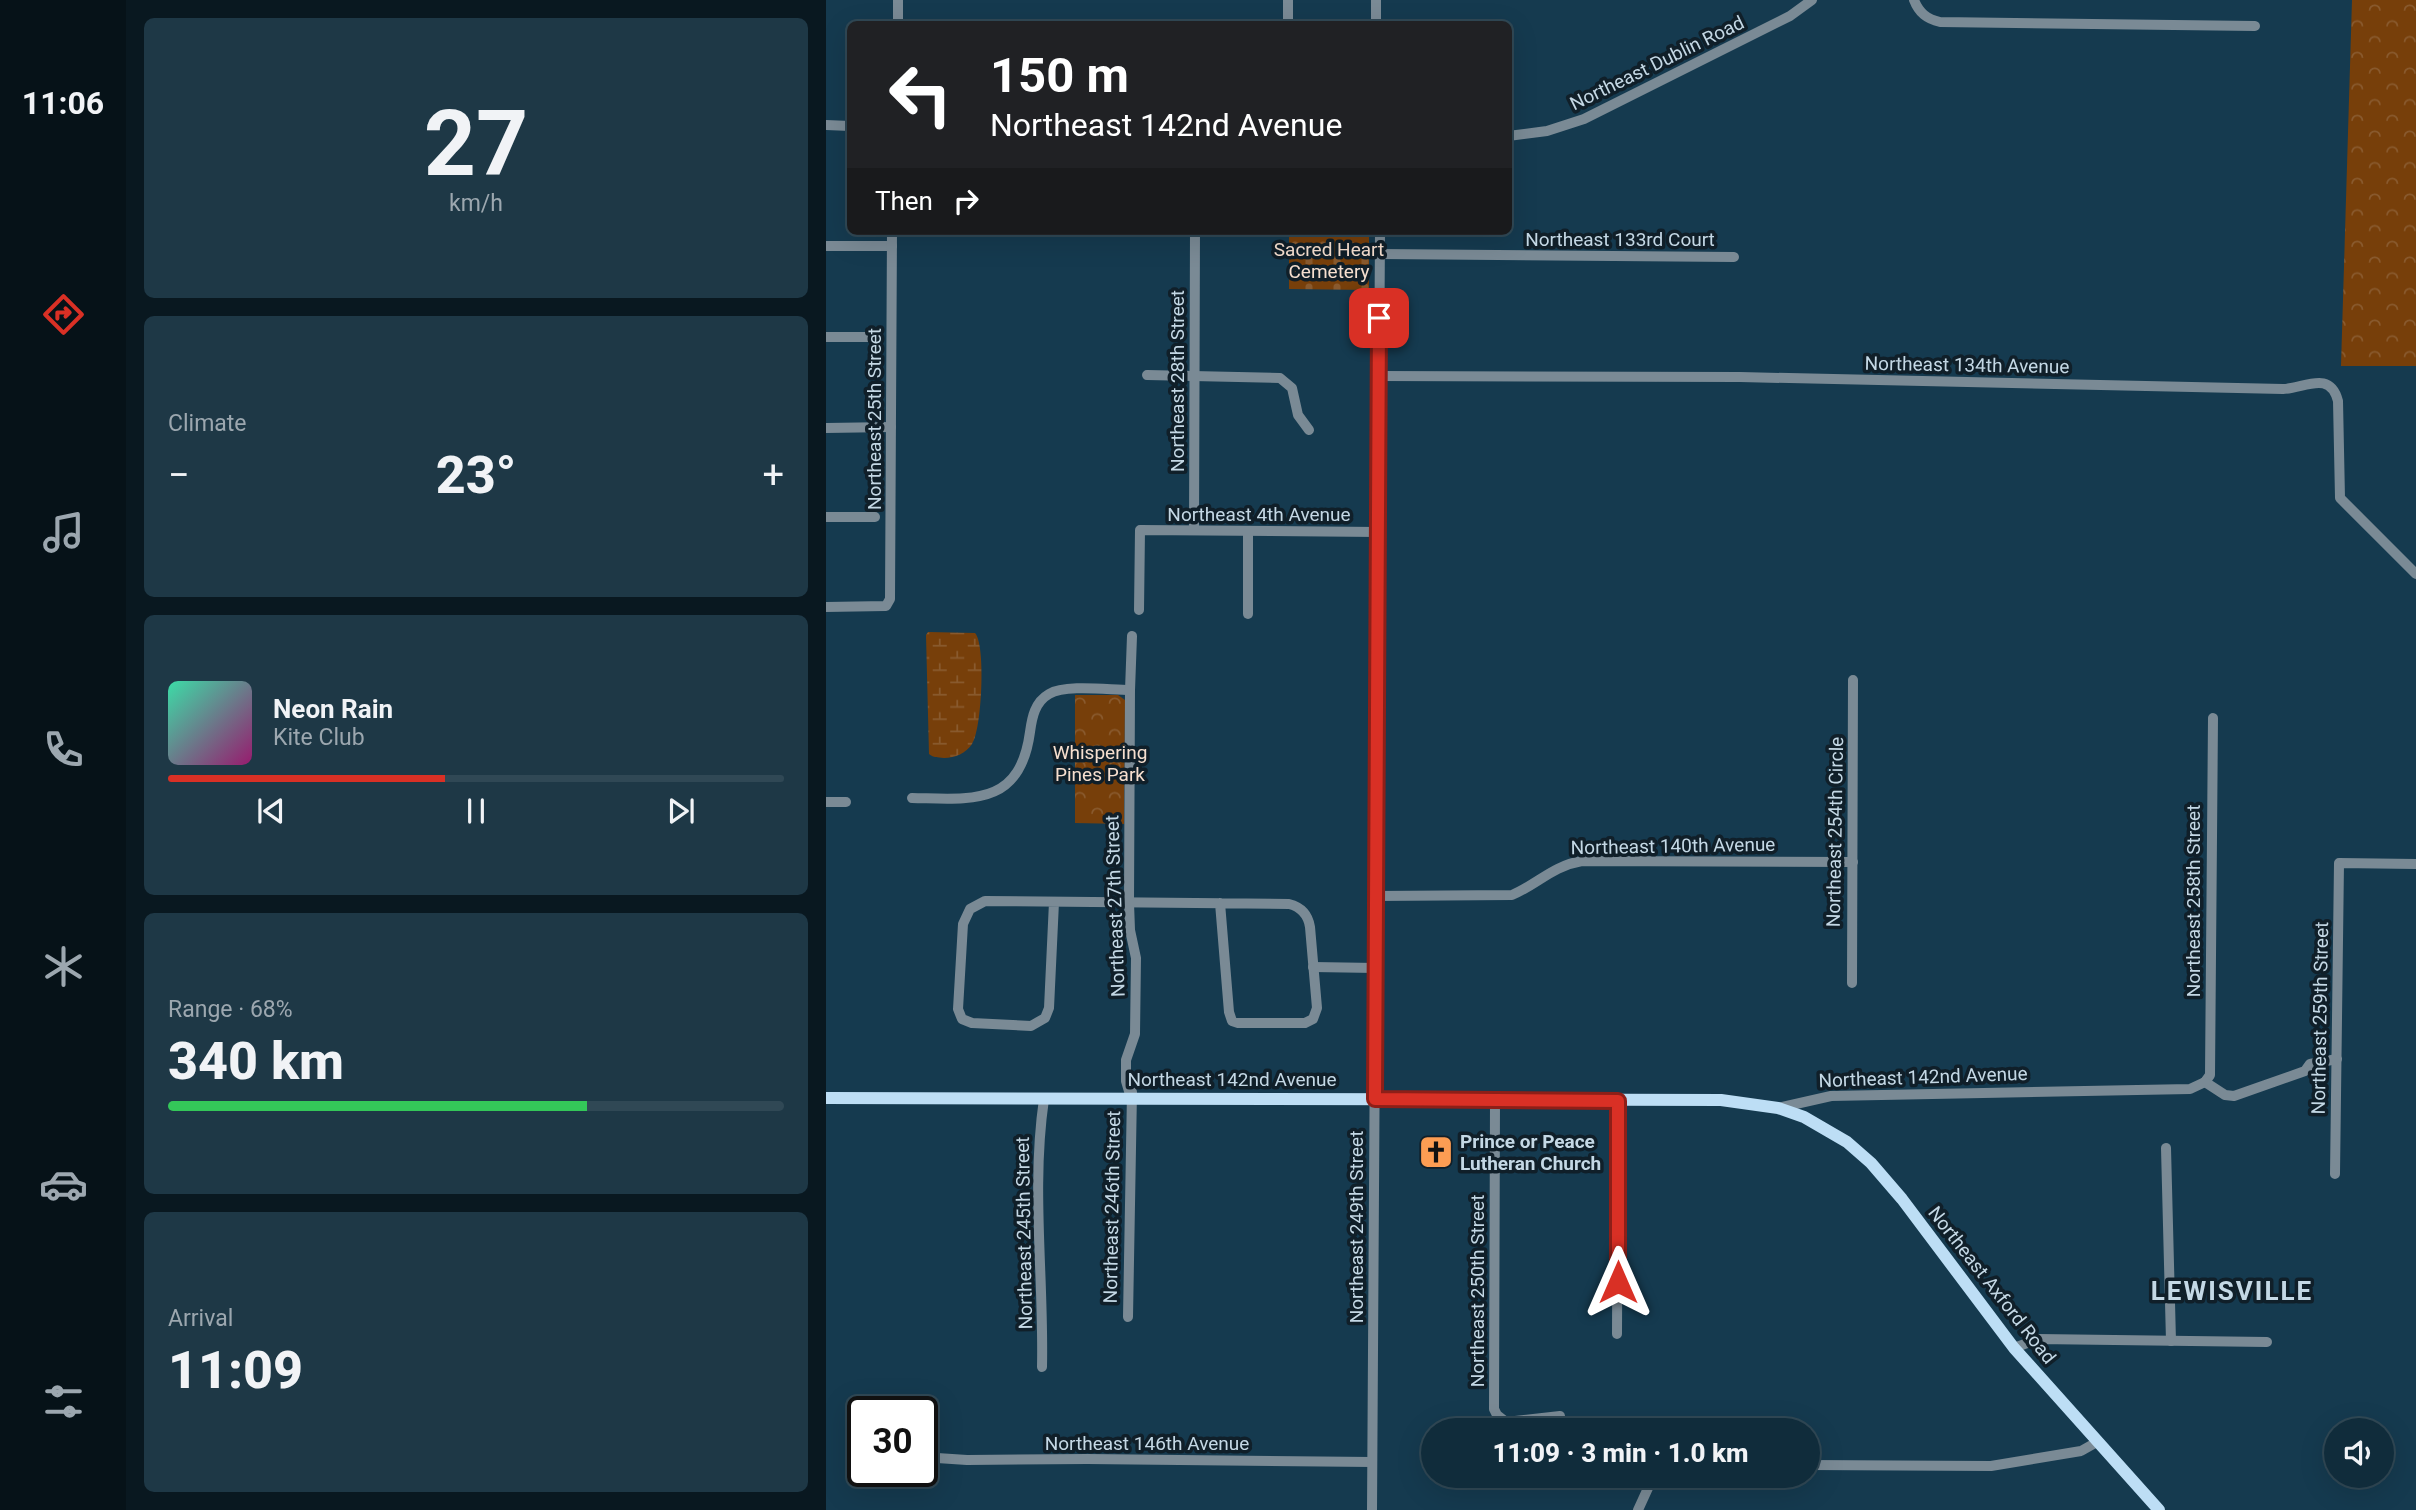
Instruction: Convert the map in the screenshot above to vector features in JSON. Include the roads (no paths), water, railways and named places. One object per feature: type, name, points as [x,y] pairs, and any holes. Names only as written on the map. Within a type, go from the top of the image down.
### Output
[{"type":"main road","name":"Northeast 142nd Avenue","points":[[826,1098],[1721,1100],[1778,1108]]},
{"type":"main road","name":"Northeast Axford Road","points":[[1778,1108],[1822,1126],[1847,1142],[1885,1176],[2014,1348],[2160,1510]]},
{"type":"street","points":[[898,0],[898,21]]},
{"type":"street","points":[[1288,0],[1288,21]]},
{"type":"street","points":[[1376,0],[1376,21]]},
{"type":"street","name":"Northeast Dublin Road","points":[[1512,136],[1549,131],[1584,119],[1790,16],[1812,0]]},
{"type":"street","points":[[1914,0],[1917,8],[1927,18],[1940,22],[2255,26]]},
{"type":"street","points":[[826,125],[847,126]]},
{"type":"street","name":"Northeast 25th Street","points":[[826,607],[886,606],[890,591],[892,235]]},
{"type":"street","name":"Northeast 28th Street","points":[[1194,530],[1195,235]]},
{"type":"street","name":"Northeast 249th Street","points":[[1372,1510],[1380,235]]},
{"type":"street","points":[[826,246],[892,246]]},
{"type":"street","name":"Northeast 133rd Court","points":[[1380,254],[1734,257]]},
{"type":"street","points":[[826,337],[876,337]]},
{"type":"street","points":[[1147,375],[1284,380],[1292,388],[1298,415],[1309,430]]},
{"type":"street","name":"Northeast 134th Avenue","points":[[1379,376],[1740,377],[2283,389],[2319,382],[2334,390],[2338,401],[2340,498],[2416,574]]},
{"type":"street","points":[[826,428],[891,427]]},
{"type":"street","points":[[826,517],[875,517]]},
{"type":"street","name":"Northeast 4th Avenue","points":[[1139,610],[1140,530],[1378,532]]},
{"type":"street","points":[[1248,531],[1248,614]]},
{"type":"street","name":"Northeast 27th Street","points":[[1131,1098],[1136,958],[1130,930],[1129,903],[1129,690],[1132,636]]},
{"type":"street","name":"Northeast 254th Circle","points":[[1852,983],[1853,680]]},
{"type":"street","points":[[912,798],[975,799],[995,792],[1012,780],[1024,762],[1035,709],[1049,694],[1070,689],[1129,690]]},
{"type":"street","name":"Northeast 258th Street","points":[[2205,1083],[2210,1075],[2213,718]]},
{"type":"street","points":[[826,802],[846,802]]},
{"type":"street","name":"Northeast 140th Avenue","points":[[1377,896],[1512,895],[1528,888],[1552,869],[1581,861],[1853,862]]},
{"type":"street","name":"Northeast 259th Street","points":[[2335,1174],[2339,863],[2416,864]]},
{"type":"street","points":[[1054,902],[1049,1008],[1041,1022],[1031,1026],[972,1023],[962,1019],[958,1009],[963,924],[970,909],[985,901],[1129,903],[1220,903],[1289,904],[1301,909],[1309,920],[1317,1008],[1315,1016],[1305,1023],[1232,1021],[1220,903]]},
{"type":"street","points":[[1313,967],[1376,968]]},
{"type":"street","points":[[2205,1083],[2225,1095],[2234,1096],[2305,1071],[2310,1064],[2337,1059]]},
{"type":"street","name":"Northeast 142nd Avenue","points":[[1778,1108],[1831,1096],[2190,1089],[2205,1083]]},
{"type":"street","name":"Northeast 246th Street","points":[[1128,1317],[1131,1098]]},
{"type":"street","name":"Northeast 245th Street","points":[[1042,1367],[1038,1196],[1039,1131],[1044,1099]]},
{"type":"street","name":"Northeast 250th Street","points":[[1494,1101],[1494,1409],[1506,1422],[1560,1416]]},
{"type":"street","points":[[1617,1334],[1618,1101]]},
{"type":"street","points":[[2166,1148],[2171,1341]]},
{"type":"street","points":[[2014,1348],[2038,1339],[2267,1342]]},
{"type":"street","points":[[1820,1465],[1991,1466],[2081,1451],[2097,1442]]},
{"type":"street","name":"Northeast 146th Avenue","points":[[938,1458],[1372,1462]]},
{"type":"street","points":[[1638,1510],[1648,1488]]},
{"type":"place","name":"Prince or Peace Lutheran Church","points":[[1436,1152]]},
{"type":"district","name":"LEWISVILLE","points":[[2232,1291]]},
{"type":"park label","name":"Sacred Heart Cemetery","points":[[1329,260]]},
{"type":"park label","name":"Whispering Pines Park","points":[[1100,763]]}]
